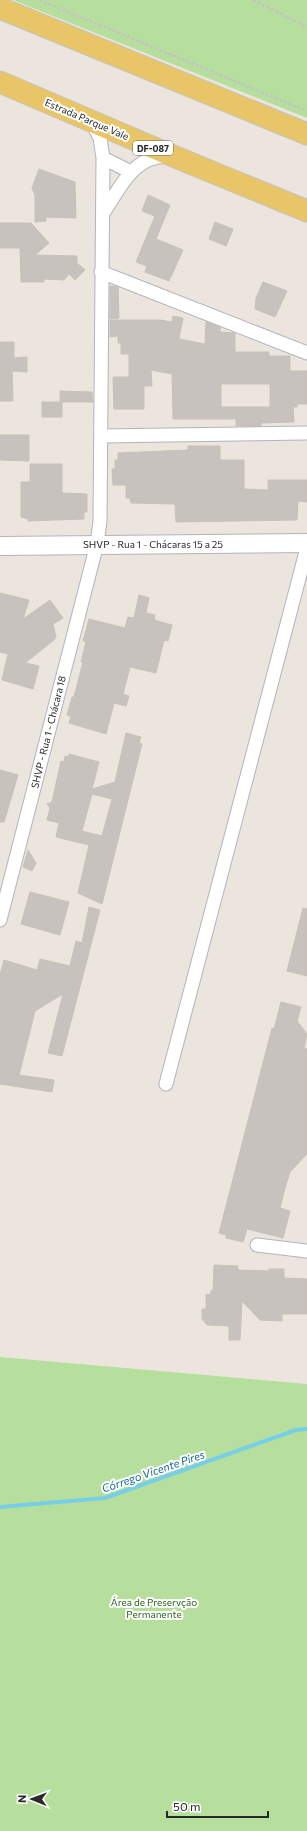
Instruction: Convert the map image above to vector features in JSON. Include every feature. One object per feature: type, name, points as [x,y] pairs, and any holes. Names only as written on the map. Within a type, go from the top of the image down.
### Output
[{"type":"main road","points":[[0,8],[307,134]]},
{"type":"main road","name":"Estrada Parque Vale","points":[[0,82],[173,156],[307,211]]},
{"type":"street","name":"SHVP - Rua 1 - Chácara 18","points":[[0,920],[97,544],[100,521],[101,226],[103,212],[103,158],[100,138],[91,120]]},
{"type":"street","points":[[103,212],[131,172],[140,163],[155,157],[173,156]]},
{"type":"street","points":[[103,158],[131,172]]},
{"type":"street","points":[[101,272],[307,352]]},
{"type":"street","points":[[101,436],[307,433]]},
{"type":"street","name":"SHVP - Rua 1 - Chácaras 15 a 25","points":[[0,546],[307,543]]},
{"type":"street","points":[[166,1084],[307,548]]},
{"type":"street","points":[[257,1245],[307,1250]]},
{"type":"path","points":[[39,0],[307,111]]},
{"type":"path","points":[[253,0],[307,27]]},
{"type":"green space","points":[[13,0],[307,0],[307,118]]},
{"type":"green space","name":"Área de Preservção Permanente","points":[[0,1357],[307,1384],[307,1831],[0,1831]]},
{"type":"building","points":[[39,169],[75,182],[76,218],[46,217],[46,221],[35,222],[35,195],[32,188]]},
{"type":"building","points":[[148,195],[170,205],[156,239],[183,250],[169,281],[145,272],[147,266],[136,262],[155,216],[142,211]]},
{"type":"building","points":[[215,222],[233,229],[226,246],[209,239]]},
{"type":"building","points":[[0,223],[31,223],[49,243],[35,255],[77,256],[77,263],[85,270],[75,280],[69,274],[64,280],[44,279],[44,282],[21,282],[20,248],[0,248]]},
{"type":"building","points":[[263,282],[287,291],[275,317],[255,309],[256,298]]},
{"type":"building","points":[[110,286],[118,287],[119,318],[110,319]]},
{"type":"building","points":[[173,316],[183,318],[179,339],[205,344],[206,322],[220,327],[220,332],[235,333],[235,352],[269,352],[269,356],[290,356],[290,371],[307,371],[307,404],[297,404],[297,407],[293,407],[294,422],[261,423],[261,426],[236,426],[236,419],[173,419],[172,374],[151,370],[152,386],[144,386],[144,409],[114,409],[113,377],[129,377],[129,354],[121,354],[121,343],[118,343],[118,336],[110,337],[110,320],[160,320],[172,322]],"holes":[[[221,384],[270,384],[270,407],[221,407]]]},
{"type":"building","points":[[0,342],[14,342],[14,358],[27,357],[27,372],[12,371],[13,401],[0,401]]},
{"type":"building","points":[[60,391],[92,392],[93,402],[62,402],[62,417],[42,417],[42,402],[60,402]]},
{"type":"building","points":[[0,435],[29,435],[29,461],[0,460]]},
{"type":"building","points":[[188,446],[220,446],[220,460],[244,460],[244,489],[268,490],[268,480],[307,480],[307,502],[298,501],[297,520],[176,522],[175,504],[131,503],[130,498],[126,498],[126,485],[113,485],[112,469],[115,469],[115,460],[118,460],[118,453],[188,450]]},
{"type":"building","points":[[30,464],[62,464],[62,493],[87,494],[87,512],[84,512],[84,519],[28,521],[28,519],[21,517],[21,482],[30,482]]},
{"type":"building","points":[[0,593],[29,600],[23,619],[50,600],[63,618],[53,624],[56,637],[54,640],[25,663],[39,666],[33,689],[2,680],[8,654],[0,652]]},
{"type":"building","points":[[139,595],[149,598],[146,613],[155,615],[154,620],[172,625],[168,641],[164,640],[156,673],[130,667],[123,694],[129,696],[126,706],[114,703],[106,734],[69,723],[71,716],[67,715],[72,697],[74,697],[83,662],[81,662],[86,642],[83,641],[89,619],[125,628],[128,617],[134,618]]},
{"type":"building","points":[[126,733],[141,737],[139,743],[142,744],[102,904],[78,893],[89,845],[56,837],[59,823],[47,820],[50,808],[47,804],[52,802],[61,761],[64,762],[65,756],[69,757],[69,754],[99,762],[92,789],[115,782]],"holes":[[[92,794],[112,799],[102,836],[82,831]]]},
{"type":"building","points":[[0,770],[18,775],[4,822],[0,822]]},
{"type":"building","points":[[28,850],[36,863],[32,871],[23,867]]},
{"type":"building","points":[[30,892],[69,902],[60,935],[21,924]]},
{"type":"building","points":[[89,907],[100,910],[62,1056],[48,1053],[63,994],[35,1011],[19,1075],[54,1080],[52,1092],[0,1084],[0,975],[4,960],[37,970],[40,959],[70,966],[76,941],[82,943]]},
{"type":"building","points":[[303,908],[307,909],[307,976],[287,971]]},
{"type":"building","points":[[281,1002],[301,1007],[297,1021],[307,1034],[304,1048],[307,1049],[307,1154],[290,1172],[285,1188],[280,1208],[290,1211],[283,1238],[247,1229],[243,1242],[226,1238],[226,1235],[219,1233],[272,1028],[274,1029]]},
{"type":"building","points":[[214,1265],[238,1266],[238,1270],[269,1271],[269,1269],[284,1269],[284,1278],[307,1279],[307,1314],[282,1314],[282,1321],[260,1320],[242,1301],[240,1340],[229,1340],[229,1326],[207,1325],[202,1319],[202,1309],[206,1309],[206,1294],[210,1295],[211,1291],[213,1291]]},
{"type":"waterway","name":"Córrego Vicente Pires","points":[[0,1507],[105,1498],[296,1430],[307,1429]]}]
